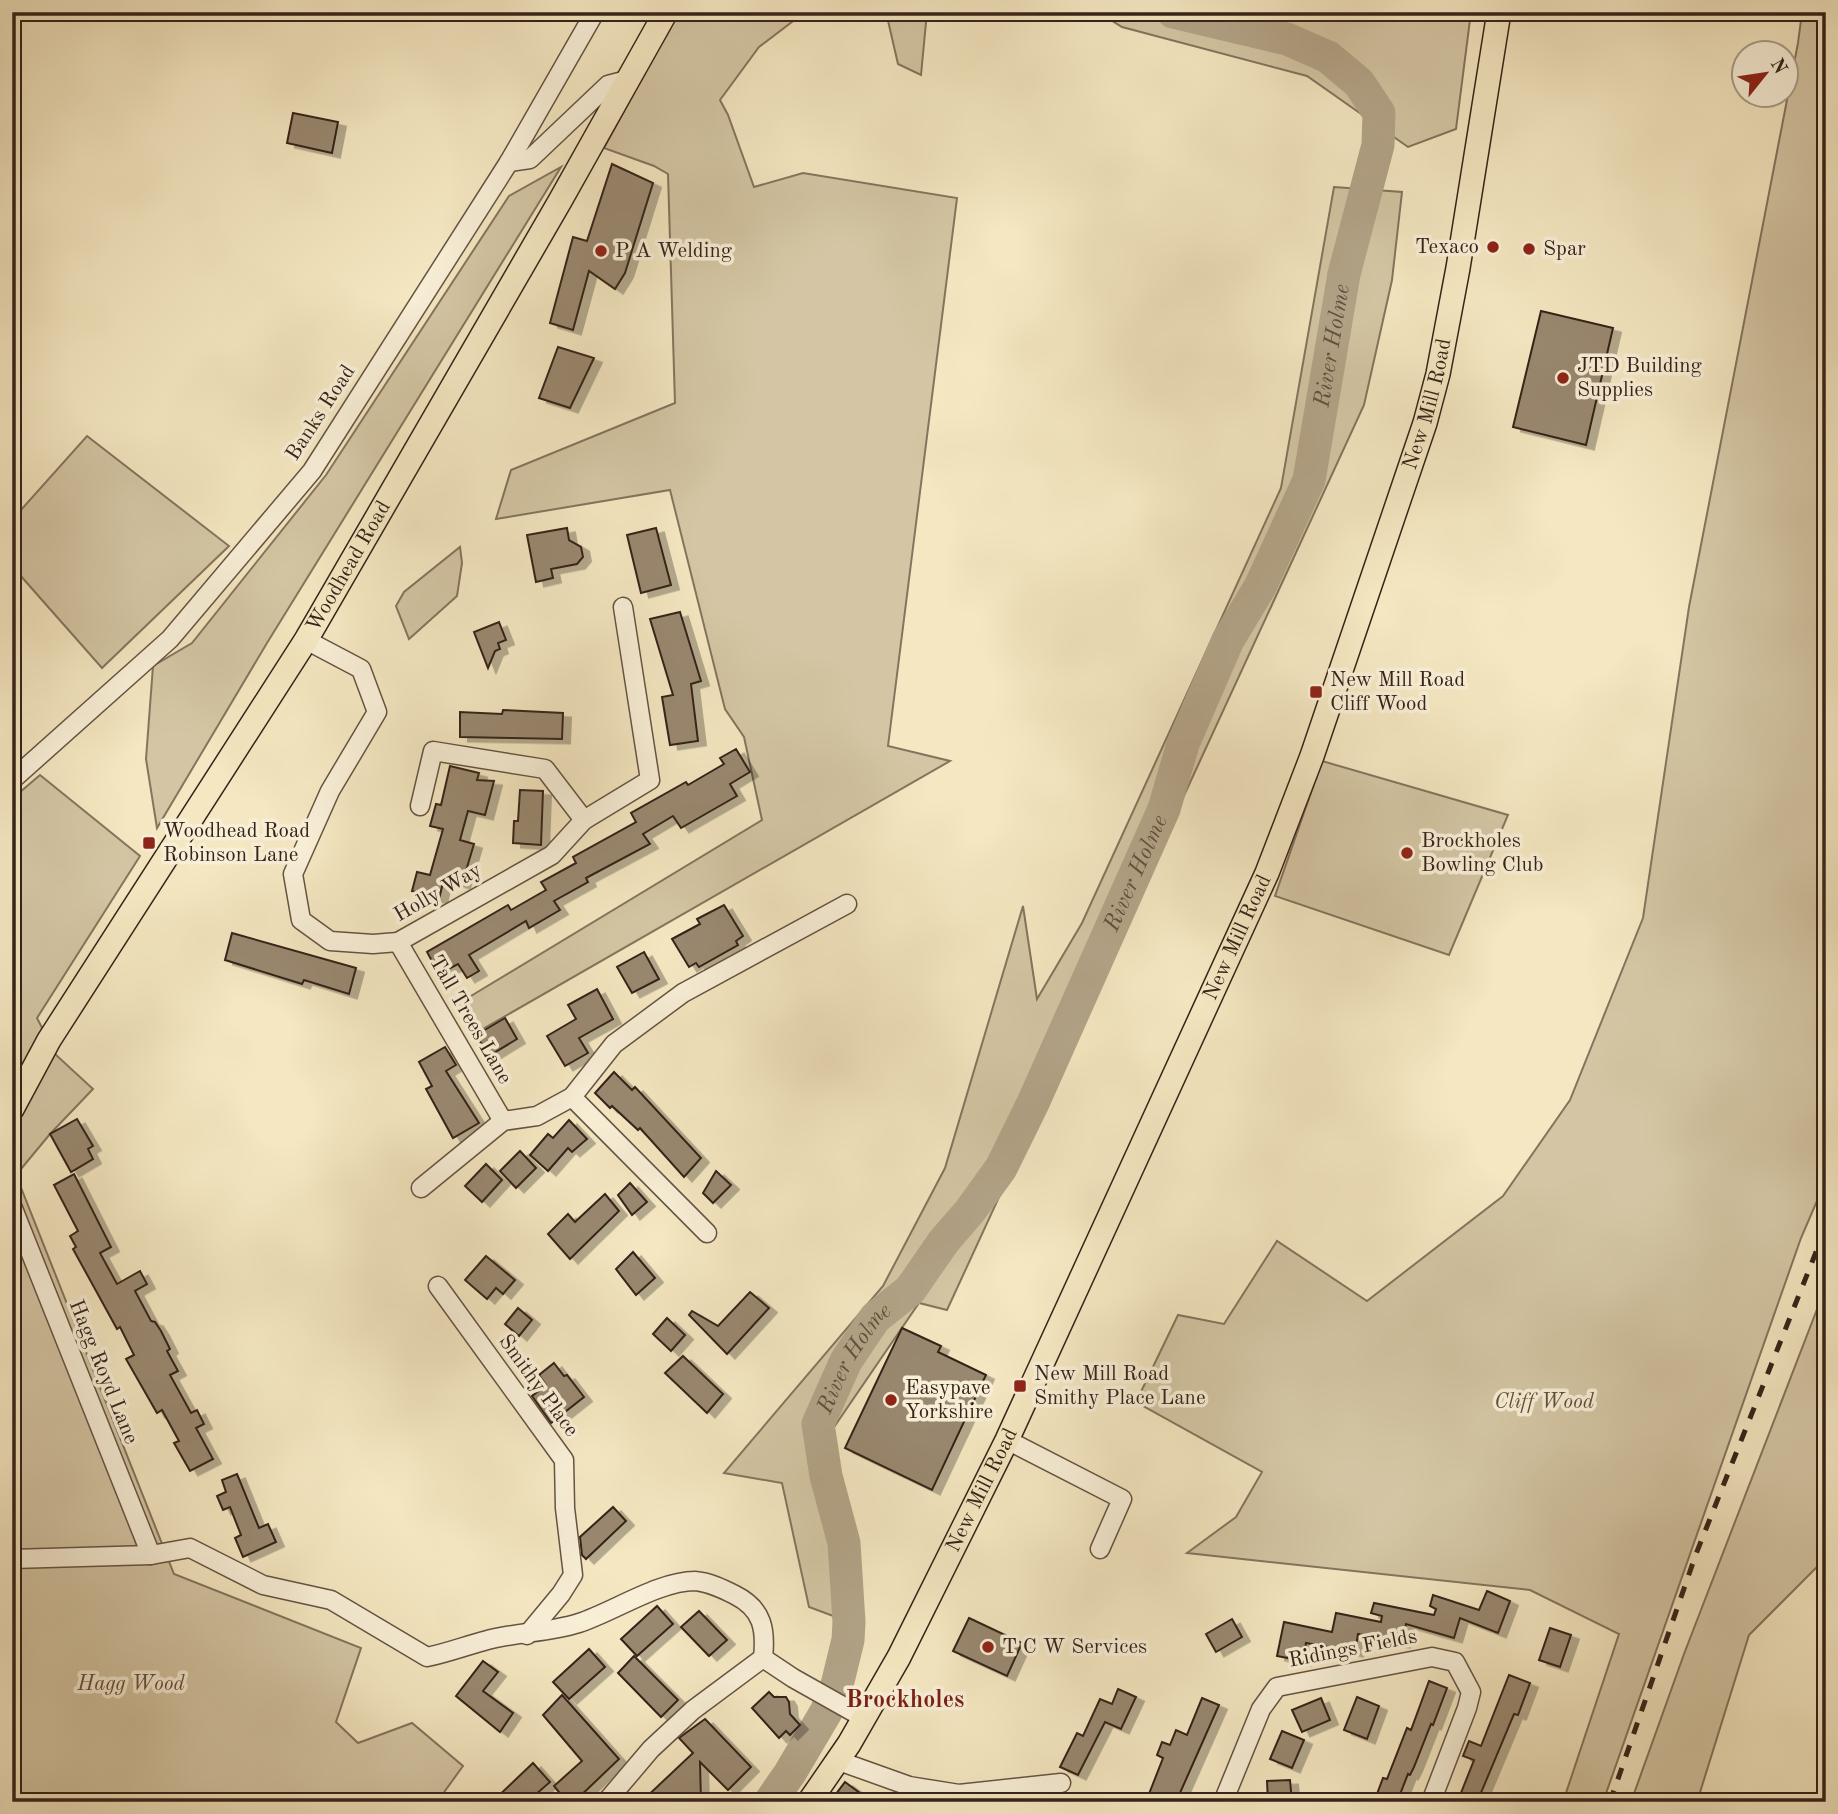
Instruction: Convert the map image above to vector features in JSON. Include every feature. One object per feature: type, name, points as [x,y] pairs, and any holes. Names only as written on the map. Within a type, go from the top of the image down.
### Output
[{"type":"main road","name":"Woodhead Road","points":[[12,1109],[49,1040],[306,640],[666,12]]},
{"type":"main road","name":"New Mill Road","points":[[809,1802],[839,1760],[856,1713],[899,1657],[1007,1440],[1268,873],[1312,756],[1421,435],[1438,374],[1458,268],[1499,12]]},
{"type":"street","name":"Banks Road","points":[[12,780],[170,639],[312,471],[509,162],[595,12]]},
{"type":"street","points":[[509,162],[530,159],[608,85],[627,80]]},
{"type":"street","name":"Holly Way","points":[[306,640],[361,668],[377,712],[330,791],[293,874],[301,920],[330,942],[398,942],[552,855],[584,820],[649,780],[623,607]]},
{"type":"street","points":[[420,806],[433,751],[545,769],[584,820]]},
{"type":"street","points":[[421,1188],[503,1121],[537,1116],[572,1097],[614,1044],[683,993],[848,904]]},
{"type":"street","name":"Tall Trees Lane","points":[[398,942],[503,1121]]},
{"type":"street","points":[[572,1097],[707,1233]]},
{"type":"street","name":"Hagg Royd Lane","points":[[12,1206],[150,1555]]},
{"type":"street","name":"Smithy Place","points":[[438,1286],[564,1460],[565,1508],[573,1575],[527,1635]]},
{"type":"street","points":[[1007,1440],[1122,1499],[1100,1549]]},
{"type":"street","points":[[12,1559],[150,1555],[190,1548],[263,1585],[331,1600],[427,1657],[485,1641],[580,1623],[665,1587],[695,1581],[720,1587],[744,1599],[759,1614],[765,1636],[763,1658],[693,1710],[651,1749],[606,1802]]},
{"type":"street","name":"Ridings Fields","points":[[1223,1802],[1261,1709],[1277,1687],[1432,1657],[1455,1662],[1471,1692],[1431,1802]]},
{"type":"street","points":[[763,1658],[856,1713]]},
{"type":"street","points":[[839,1760],[909,1786],[959,1794],[1061,1783]]},
{"type":"green space","points":[[678,12],[805,12],[759,47],[720,100],[754,187],[803,173],[957,198],[888,746],[950,761],[474,1034],[456,1005],[762,820],[744,737],[725,709],[670,490],[496,519],[511,470],[675,403],[668,174],[654,166],[604,148]]},
{"type":"green space","points":[[886,12],[927,12],[921,75],[898,64]]},
{"type":"green space","points":[[1098,12],[1471,12],[1456,129],[1408,147],[1307,76],[1122,27]]},
{"type":"green space","name":"Cliff Wood","points":[[1802,12],[1826,12],[1826,1180],[1801,1238],[1603,1802],[1563,1802],[1619,1634],[1530,1590],[1187,1553],[1236,1517],[1262,1472],[1136,1402],[1178,1315],[1224,1324],[1277,1241],[1367,1301],[1503,1196],[1570,1100],[1643,918],[1689,607],[1785,108],[1800,108],[1799,38]]},
{"type":"green space","points":[[561,167],[267,643],[157,828],[146,759],[153,666],[192,643],[326,475],[509,196]]},
{"type":"green space","points":[[1334,187],[1402,192],[1392,280],[1364,405],[947,1310],[919,1303],[830,1433],[844,1620],[809,1607],[782,1483],[724,1473],[883,1286],[945,1168],[1023,906],[1037,999],[1082,923],[1281,488]]},
{"type":"green space","points":[[87,436],[229,546],[102,668],[12,566],[12,520]]},
{"type":"green space","points":[[460,547],[462,563],[457,596],[409,639],[396,606],[404,592]]},
{"type":"green space","points":[[1322,761],[1508,815],[1449,955],[1275,896]]},
{"type":"green space","name":"Hagg Wood","points":[[40,775],[140,856],[37,1018],[56,1055],[93,1089],[16,1175],[174,1574],[361,1648],[336,1722],[358,1743],[412,1723],[463,1766],[437,1802],[12,1802],[12,799]]},
{"type":"green space","points":[[1826,1286],[1826,1549],[1817,1567],[1749,1635],[1697,1802],[1631,1802],[1684,1654]]},
{"type":"building","points":[[293,113],[338,122],[332,153],[287,143]]},
{"type":"building","name":"P A Welding","points":[[612,164],[653,183],[625,273],[615,289],[589,271],[573,330],[550,323],[573,237],[587,241]]},
{"type":"building","name":"JTD Building Supplies","points":[[1541,311],[1613,328],[1586,445],[1513,427]]},
{"type":"building","points":[[558,347],[594,358],[570,408],[539,398]]},
{"type":"building","points":[[567,528],[569,540],[581,547],[583,557],[577,564],[551,569],[553,578],[536,582],[527,535]]},
{"type":"building","points":[[656,528],[671,585],[641,593],[627,535]]},
{"type":"building","points":[[680,612],[701,681],[691,684],[698,741],[670,745],[662,697],[673,695],[650,619]]},
{"type":"building","points":[[499,622],[506,640],[498,643],[500,649],[495,651],[488,668],[474,632]]},
{"type":"building","points":[[503,710],[563,713],[562,739],[460,737],[460,712],[502,714]]},
{"type":"building","points":[[736,749],[750,772],[730,784],[737,796],[681,828],[673,816],[643,834],[650,844],[586,878],[588,882],[554,901],[560,910],[529,928],[526,921],[469,955],[479,971],[467,978],[458,964],[439,974],[427,952],[508,905],[511,910],[546,890],[541,882],[576,863],[573,857],[636,822],[631,813],[724,764],[720,758]]},
{"type":"building","points":[[450,766],[479,773],[477,780],[494,781],[485,815],[468,811],[460,840],[474,844],[462,884],[444,879],[439,899],[412,891],[417,872],[430,875],[443,829],[430,826],[436,804],[441,805]]},
{"type":"building","points":[[520,790],[543,791],[541,845],[513,843]]},
{"type":"building","points":[[724,905],[743,936],[736,941],[738,945],[699,967],[696,963],[689,967],[672,939],[700,924],[697,919]]},
{"type":"building","points":[[232,933],[356,968],[349,994],[304,980],[302,984],[225,960]]},
{"type":"building","points":[[644,952],[659,979],[632,993],[617,967]]},
{"type":"building","points":[[597,989],[613,1019],[579,1038],[588,1053],[565,1066],[547,1036],[576,1019],[568,1005]]},
{"type":"building","points":[[505,1018],[517,1039],[489,1056],[476,1035]]},
{"type":"building","points":[[445,1047],[456,1065],[446,1071],[479,1123],[453,1138],[426,1089],[432,1086],[419,1062]]},
{"type":"building","points":[[614,1072],[632,1090],[635,1087],[701,1158],[684,1177],[640,1128],[638,1130],[595,1093]]},
{"type":"building","points":[[77,1119],[93,1146],[88,1149],[93,1159],[71,1172],[50,1134]]},
{"type":"building","points":[[569,1120],[587,1139],[572,1152],[568,1148],[548,1171],[530,1155],[548,1134],[553,1138]]},
{"type":"building","points":[[520,1151],[536,1168],[516,1188],[500,1171]]},
{"type":"building","points":[[486,1164],[502,1180],[482,1202],[465,1186]]},
{"type":"building","points":[[716,1171],[731,1185],[713,1203],[703,1193]]},
{"type":"building","points":[[74,1174],[111,1247],[100,1253],[117,1284],[140,1271],[147,1284],[135,1291],[170,1349],[167,1351],[178,1371],[170,1375],[191,1413],[197,1410],[204,1424],[196,1428],[213,1459],[190,1471],[174,1443],[179,1441],[162,1410],[157,1413],[126,1359],[134,1355],[120,1327],[117,1329],[73,1249],[76,1247],[70,1236],[78,1231],[54,1185]]},
{"type":"building","points":[[630,1183],[647,1202],[632,1215],[618,1195]]},
{"type":"building","points":[[605,1194],[619,1211],[570,1259],[548,1234],[568,1214],[575,1222]]},
{"type":"building","points":[[633,1252],[655,1278],[636,1295],[616,1269]]},
{"type":"building","points":[[486,1256],[515,1280],[503,1294],[496,1288],[487,1299],[465,1280]]},
{"type":"building","points":[[750,1292],[769,1308],[727,1354],[689,1315],[692,1311],[718,1326]]},
{"type":"building","points":[[518,1308],[532,1320],[519,1336],[505,1324]]},
{"type":"building","points":[[667,1318],[685,1335],[671,1351],[653,1334]]},
{"type":"building","points":[[902,1328],[941,1346],[938,1352],[986,1375],[932,1490],[845,1448]]},
{"type":"building","points":[[683,1356],[723,1394],[707,1413],[665,1373]]},
{"type":"building","points":[[554,1363],[584,1397],[551,1423],[532,1396],[546,1385],[539,1375]]},
{"type":"building","points":[[237,1474],[259,1528],[268,1524],[276,1542],[243,1557],[235,1538],[241,1535],[230,1507],[223,1510],[217,1496],[226,1492],[222,1480]]},
{"type":"building","points":[[613,1507],[626,1521],[586,1559],[582,1555],[580,1537]]},
{"type":"building","points":[[1487,1591],[1510,1601],[1498,1633],[1460,1618],[1454,1638],[1406,1624],[1402,1643],[1358,1634],[1355,1652],[1306,1643],[1303,1661],[1277,1656],[1284,1622],[1332,1632],[1336,1613],[1381,1622],[1382,1616],[1371,1613],[1374,1603],[1434,1615],[1436,1609],[1430,1606],[1433,1595],[1479,1610]]},
{"type":"building","points":[[657,1606],[673,1624],[637,1656],[621,1639]]},
{"type":"building","points":[[699,1611],[727,1640],[709,1656],[681,1627]]},
{"type":"building","name":"T C W Services","points":[[969,1618],[1022,1643],[1007,1676],[953,1651]]},
{"type":"building","points":[[1232,1619],[1242,1637],[1216,1652],[1206,1634]]},
{"type":"building","points":[[1550,1628],[1571,1635],[1560,1667],[1539,1660]]},
{"type":"building","points":[[589,1649],[605,1667],[569,1699],[553,1682]]},
{"type":"building","points":[[634,1656],[678,1700],[661,1717],[618,1673]]},
{"type":"building","points":[[483,1661],[498,1672],[483,1691],[513,1713],[500,1732],[456,1696]]},
{"type":"building","points":[[1509,1675],[1530,1683],[1478,1800],[1461,1793],[1474,1760],[1463,1756],[1469,1741],[1481,1746]]},
{"type":"building","points":[[1429,1681],[1447,1688],[1414,1767],[1410,1775],[1408,1774],[1397,1802],[1374,1802],[1383,1778],[1387,1779],[1407,1728],[1411,1730]]},
{"type":"building","points":[[1118,1689],[1136,1697],[1121,1729],[1105,1722],[1078,1775],[1060,1767],[1077,1733],[1083,1736],[1100,1699],[1112,1704]]},
{"type":"building","points":[[769,1692],[774,1697],[786,1697],[789,1702],[790,1714],[800,1725],[790,1735],[786,1731],[779,1738],[752,1708]]},
{"type":"building","points":[[562,1695],[619,1759],[574,1802],[567,1802],[554,1786],[582,1761],[543,1715]]},
{"type":"building","points":[[1357,1697],[1379,1706],[1367,1739],[1344,1730]]},
{"type":"building","points":[[1202,1698],[1219,1705],[1176,1802],[1168,1802],[1149,1794],[1163,1758],[1157,1755],[1162,1742],[1170,1745],[1176,1730],[1187,1735]]},
{"type":"building","points":[[1321,1698],[1330,1720],[1302,1732],[1292,1710]]},
{"type":"building","points":[[705,1719],[751,1767],[728,1790],[700,1762],[701,1802],[641,1802],[693,1753],[679,1738]]},
{"type":"building","points":[[1282,1731],[1304,1740],[1292,1768],[1270,1759]]},
{"type":"building","points":[[533,1763],[550,1782],[527,1802],[492,1802]]},
{"type":"building","points":[[1290,1780],[1292,1802],[1268,1802],[1267,1781]]},
{"type":"building","points":[[845,1782],[860,1793],[854,1802],[830,1802]]},
{"type":"waterway","name":"River Holme","points":[[770,1802],[826,1712],[837,1685],[848,1640],[844,1543],[826,1476],[818,1424],[846,1361],[875,1318],[910,1290],[1001,1168],[1033,1103],[1164,809],[1183,744],[1228,640],[1260,587],[1309,480],[1344,274],[1378,145],[1379,113],[1359,83],[1328,57],[1287,39],[1173,12]]},
{"type":"railway","points":[[1610,1802],[1696,1554],[1826,1227]]},
{"type":"place","name":"Texaco","points":[[1493,247]]},
{"type":"place","name":"Spar","points":[[1529,249]]},
{"type":"place","name":"P A Welding","points":[[601,251]]},
{"type":"place","name":"JTD Building Supplies","points":[[1563,378]]},
{"type":"place","name":"New Mill Road Cliff Wood","points":[[1316,692]]},
{"type":"place","name":"Woodhead Road Robinson Lane","points":[[149,843]]},
{"type":"place","name":"Brockholes Bowling Club","points":[[1407,853]]},
{"type":"place","name":"New Mill Road Smithy Place Lane","points":[[1020,1386]]},
{"type":"place","name":"Easypave Yorkshire","points":[[891,1400]]},
{"type":"place","name":"T C W Services","points":[[988,1647]]},
{"type":"district","name":"Brockholes","points":[[905,1701]]}]
